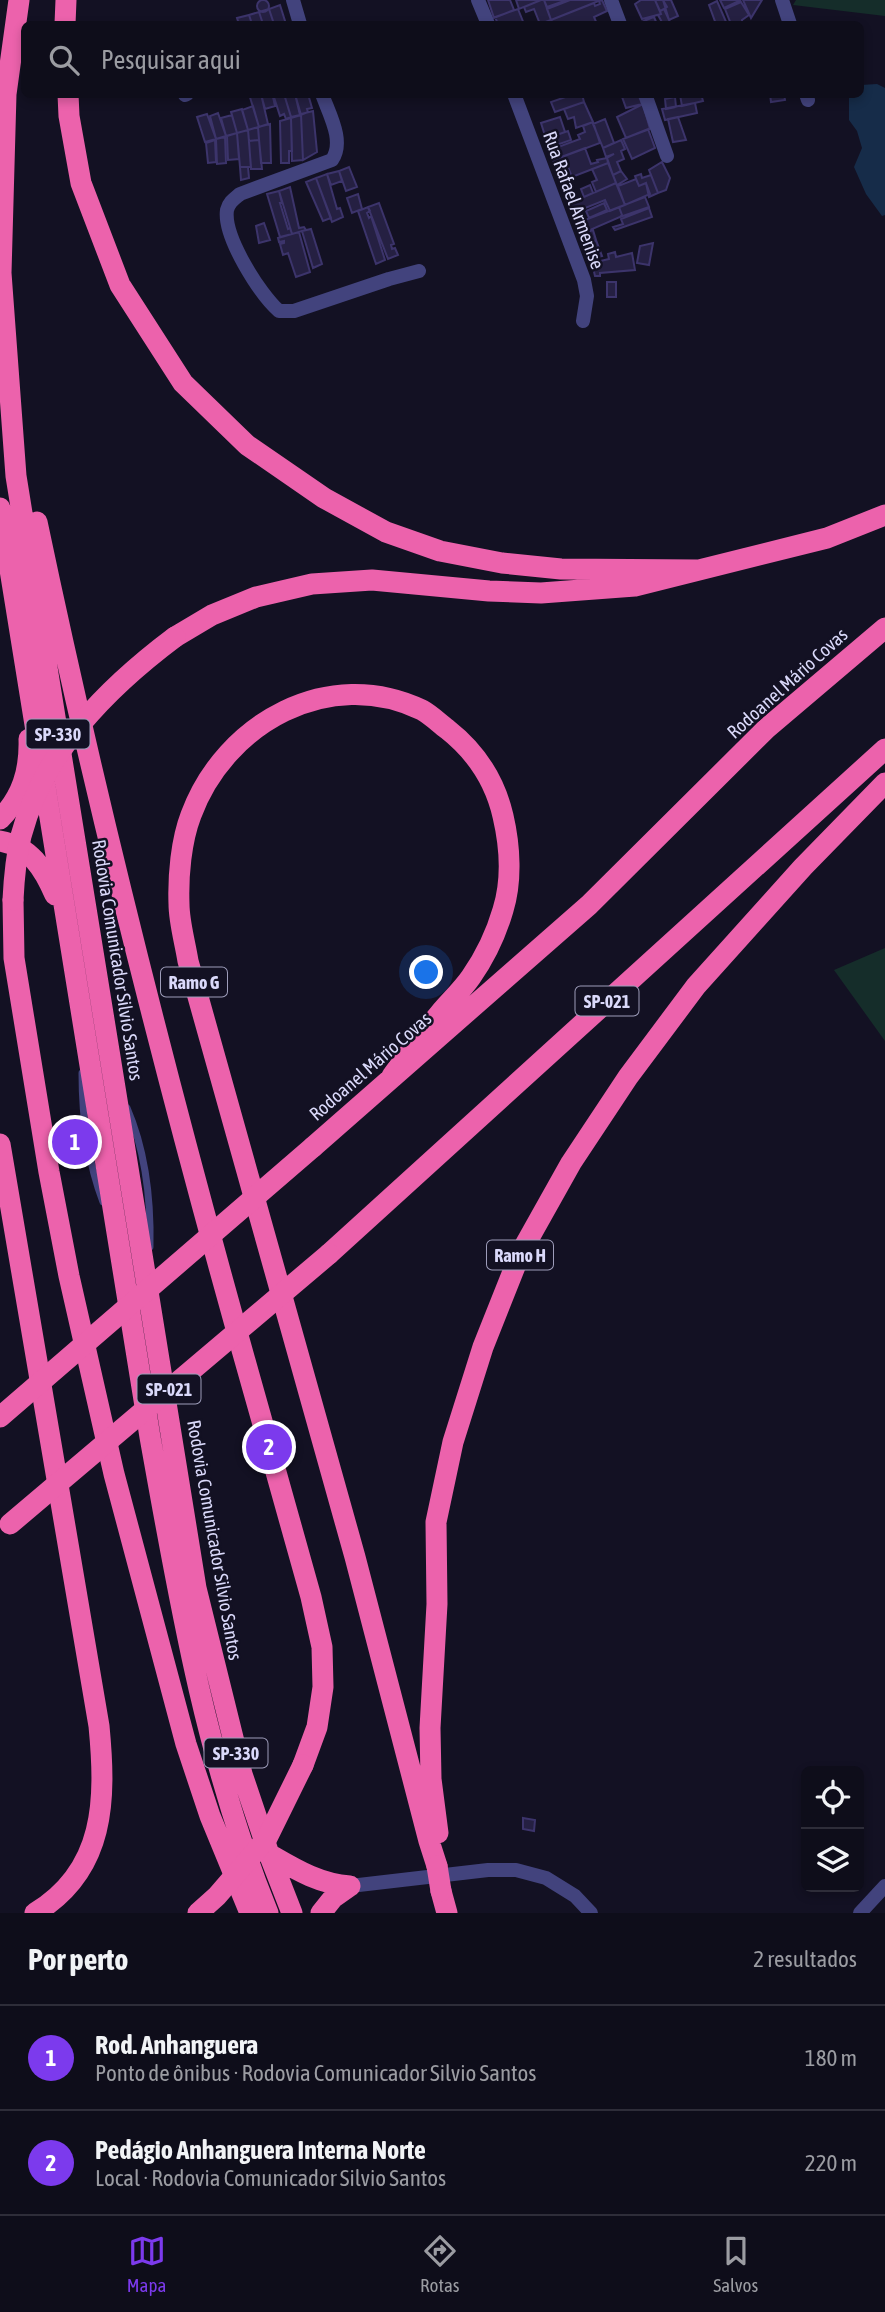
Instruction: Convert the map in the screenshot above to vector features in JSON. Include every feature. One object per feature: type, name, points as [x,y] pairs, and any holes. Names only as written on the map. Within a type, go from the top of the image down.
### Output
[{"type":"highway","name":"Rodovia Comunicador Silvio Santos","points":[[19,0],[6,94],[1,273],[16,477],[196,1588],[242,1774],[268,1854],[292,1913]]},
{"type":"highway","points":[[65,21],[66,0]]},
{"type":"highway","points":[[68,98],[81,183],[120,285],[183,383],[247,445],[335,504],[386,532],[440,551],[502,563],[561,569],[698,570]]},
{"type":"highway","points":[[9,387],[97,799],[218,1266],[264,1428]]},
{"type":"highway","name":"SP-330","points":[[0,508],[150,1437],[197,1687],[221,1780],[268,1913]]},
{"type":"highway","points":[[250,1913],[210,1816],[186,1744],[111,1461],[48,1172],[14,958],[13,900],[21,835],[34,800],[59,752],[93,707],[138,664],[174,637],[212,615],[256,597],[312,583],[372,580],[541,593],[635,586],[827,538],[885,515]]},
{"type":"highway","name":"Rodoanel Mário Covas","points":[[0,1417],[589,905],[766,729],[885,628]]},
{"type":"highway","points":[[0,819],[14,804],[25,781],[29,755],[25,667]]},
{"type":"highway","name":"Ramo G","points":[[392,1076],[439,1013],[471,977],[489,948],[504,908],[508,878],[508,839],[499,802],[488,775],[466,744],[424,711],[389,698],[356,695],[316,697],[288,708],[261,725],[230,752],[203,786],[190,817],[181,857],[179,905],[188,961],[434,1841]]},
{"type":"highway","name":"SP-021","points":[[5,1528],[329,1254],[885,749]]},
{"type":"highway","name":"Ramo H","points":[[447,1913],[434,1841],[431,1779],[430,1728],[437,1604],[436,1522],[453,1442],[475,1370],[520,1254],[571,1163],[628,1077],[696,986],[803,867],[885,783]]},
{"type":"highway","points":[[0,841],[33,856],[41,866],[68,928]]},
{"type":"highway","points":[[0,1144],[99,1726],[104,1773],[102,1808],[93,1845],[68,1886],[35,1913]]},
{"type":"highway","points":[[198,1913],[217,1896],[267,1838],[303,1765],[317,1727],[323,1687],[322,1647],[311,1597],[274,1465]]},
{"type":"highway","points":[[268,1854],[316,1880],[331,1885],[350,1886]]},
{"type":"highway","points":[[321,1913],[332,1898],[350,1886]]},
{"type":"street","points":[[292,0],[299,21]]},
{"type":"street","points":[[478,0],[487,21]]},
{"type":"street","points":[[611,0],[619,21]]},
{"type":"street","points":[[782,0],[789,21]]},
{"type":"street","points":[[323,98],[337,139],[338,152],[332,160],[240,194],[230,202],[227,212],[235,246],[266,300],[279,311],[294,311],[419,271]]},
{"type":"street","name":"Rua Rafael Armenise","points":[[516,98],[584,280],[587,296],[583,321]]},
{"type":"street","points":[[646,98],[667,156]]},
{"type":"street","points":[[350,1886],[488,1870],[516,1870],[546,1878],[575,1896],[591,1913]]},
{"type":"street","points":[[860,1913],[885,1886]]},
{"type":"green space","points":[[796,0],[885,0],[885,16],[793,5]]},
{"type":"green space","points":[[885,948],[885,1041],[834,970]]},
{"type":"water","points":[[877,84],[885,88],[885,215],[882,216],[866,194],[854,167],[862,148],[857,131],[849,120],[849,98],[864,98],[864,85]]},
{"type":"building","points":[[263,0],[269,6],[263,12],[257,6]]},
{"type":"building","points":[[488,0],[510,0],[514,10],[494,18]]},
{"type":"building","points":[[516,0],[541,0],[519,9]]},
{"type":"building","points":[[544,0],[551,20],[539,21],[534,9],[526,12],[524,7]]},
{"type":"building","points":[[544,0],[567,0],[547,7]]},
{"type":"building","points":[[570,0],[601,0],[551,20],[547,9]]},
{"type":"building","points":[[602,0],[607,11],[594,17],[596,21],[551,20],[594,3],[595,6],[600,4],[599,1]]},
{"type":"building","points":[[641,0],[655,0],[661,14],[642,19],[635,4]]},
{"type":"building","points":[[655,0],[663,0],[667,7],[660,11]]},
{"type":"building","points":[[663,0],[671,0],[678,16],[669,20]]},
{"type":"building","points":[[720,0],[741,0],[724,8]]},
{"type":"building","points":[[743,0],[762,0],[751,18]]},
{"type":"building","points":[[717,1],[726,21],[715,21],[709,5]]},
{"type":"building","points":[[741,2],[749,15],[742,21],[730,21],[725,9]]},
{"type":"building","points":[[280,5],[285,21],[273,21],[269,9]]},
{"type":"building","points":[[269,9],[273,21],[262,21],[259,12]]},
{"type":"building","points":[[518,9],[523,21],[497,21],[495,17]]},
{"type":"building","points":[[664,9],[670,21],[661,21],[658,15],[661,14],[660,11]]},
{"type":"building","points":[[259,12],[262,21],[251,21],[249,15]]},
{"type":"building","points":[[249,15],[251,21],[238,21],[237,18]]},
{"type":"building","points":[[250,98],[262,98],[268,124],[259,127]]},
{"type":"building","points":[[262,98],[273,98],[275,106],[265,109]]},
{"type":"building","points":[[274,98],[285,98],[291,117],[286,119],[284,114],[280,116]]},
{"type":"building","points":[[285,98],[296,98],[300,115],[291,117]]},
{"type":"building","points":[[296,98],[309,98],[312,108],[301,115]]},
{"type":"building","points":[[562,98],[583,98],[584,102],[555,112],[551,102]]},
{"type":"building","points":[[622,98],[640,98],[642,104],[626,108]]},
{"type":"building","points":[[675,98],[676,107],[666,109],[665,99]]},
{"type":"building","points":[[681,98],[702,98],[703,101],[682,106]]},
{"type":"building","points":[[770,98],[785,98],[785,100],[771,102]]},
{"type":"building","points":[[584,102],[593,122],[576,128],[574,117],[568,119],[564,109]]},
{"type":"building","points":[[695,103],[697,113],[665,120],[662,109]]},
{"type":"building","points":[[643,104],[650,129],[626,138],[617,117]]},
{"type":"building","points":[[253,106],[259,127],[248,130],[242,110]]},
{"type":"building","points":[[242,109],[248,130],[237,133],[231,112]]},
{"type":"building","points":[[313,111],[317,152],[303,160],[301,114]]},
{"type":"building","points":[[218,113],[226,136],[216,139],[210,116]]},
{"type":"building","points":[[207,114],[216,139],[205,142],[197,117]]},
{"type":"building","points":[[232,115],[237,133],[226,136],[221,118]]},
{"type":"building","points":[[301,115],[303,160],[292,161],[291,118]]},
{"type":"building","points":[[560,117],[565,132],[546,139],[541,123]]},
{"type":"building","points":[[678,117],[686,140],[673,142],[668,119]]},
{"type":"building","points":[[291,118],[292,151],[289,151],[289,163],[281,163],[280,121]]},
{"type":"building","points":[[605,119],[614,143],[603,148],[593,124]]},
{"type":"building","points":[[593,122],[600,143],[562,157],[558,147],[580,139],[578,135],[585,132],[583,126]]},
{"type":"building","points":[[270,124],[271,163],[261,163],[258,127]]},
{"type":"building","points":[[258,127],[259,140],[249,141],[248,130]]},
{"type":"building","points":[[648,129],[655,148],[632,159],[623,139]]},
{"type":"building","points":[[248,130],[251,167],[240,167],[237,133]]},
{"type":"building","points":[[568,131],[571,140],[548,148],[545,139]]},
{"type":"building","points":[[237,133],[239,159],[228,160],[227,136]]},
{"type":"building","points":[[225,137],[226,163],[217,164],[216,139]]},
{"type":"building","points":[[215,140],[216,162],[208,163],[206,143]]},
{"type":"building","points":[[259,140],[262,169],[251,169],[249,141]]},
{"type":"building","points":[[621,140],[625,149],[621,151],[624,159],[617,162],[621,171],[613,175],[607,158],[614,154],[606,157],[603,148]]},
{"type":"building","points":[[585,148],[591,164],[607,158],[608,163],[572,177],[568,167],[557,171],[553,160]]},
{"type":"building","points":[[662,162],[670,178],[666,190],[658,193],[649,170]]},
{"type":"building","points":[[608,163],[616,183],[596,192],[592,182],[597,180],[592,169]]},
{"type":"building","points":[[240,167],[248,167],[249,178],[241,180]]},
{"type":"building","points":[[349,167],[357,187],[346,191],[339,171]]},
{"type":"building","points":[[339,171],[342,181],[331,185],[327,174]]},
{"type":"building","points":[[621,171],[627,179],[617,185],[613,175]]},
{"type":"building","points":[[327,174],[337,209],[340,208],[343,217],[332,222],[316,178]]},
{"type":"building","points":[[641,174],[642,178],[651,175],[658,193],[649,197],[646,183],[639,186],[635,176]]},
{"type":"building","points":[[316,178],[331,218],[323,221],[306,182]]},
{"type":"building","points":[[636,179],[639,186],[646,183],[650,194],[625,205],[618,186]]},
{"type":"building","points":[[616,183],[625,205],[610,211],[605,200],[573,213],[570,203]]},
{"type":"building","points":[[590,185],[593,193],[584,197],[581,189]]},
{"type":"building","points":[[290,187],[299,228],[304,227],[306,230],[292,234],[279,191]]},
{"type":"building","points":[[279,191],[280,203],[292,234],[280,237],[267,194]]},
{"type":"building","points":[[358,194],[362,209],[352,213],[347,198]]},
{"type":"building","points":[[645,197],[649,207],[620,217],[622,215],[619,207]]},
{"type":"building","points":[[379,203],[394,244],[391,245],[392,249],[395,248],[398,255],[388,259],[368,207]]},
{"type":"building","points":[[604,203],[607,210],[589,218],[586,211]]},
{"type":"building","points":[[368,207],[370,211],[367,213],[369,218],[371,216],[385,260],[376,264],[358,211]]},
{"type":"building","points":[[619,207],[622,215],[620,217],[581,234],[577,223]]},
{"type":"building","points":[[649,208],[652,217],[615,230],[613,227],[623,224],[621,219]]},
{"type":"building","points":[[264,223],[270,240],[259,243],[256,226]]},
{"type":"building","points":[[311,229],[322,264],[313,268],[302,231]]},
{"type":"building","points":[[593,230],[596,240],[585,245],[581,234]]},
{"type":"building","points":[[299,232],[310,272],[296,277],[288,253],[283,255],[280,244],[284,241],[279,242],[278,238]]},
{"type":"building","points":[[596,240],[602,256],[589,259],[585,245]]},
{"type":"building","points":[[653,243],[649,265],[637,263],[640,246]]},
{"type":"building","points":[[615,252],[616,257],[632,253],[635,270],[600,273],[600,276],[595,276],[592,263],[609,259],[608,254]]},
{"type":"building","points":[[607,282],[616,282],[616,297],[607,297]]},
{"type":"building","points":[[277,1425],[287,1462],[261,1469],[252,1432]]},
{"type":"building","points":[[523,1818],[535,1820],[534,1831],[523,1829]]},
{"type":"tunnel","points":[[264,1428],[274,1465]]},
{"type":"place","name":"Rod. Anhanguera","points":[[75,1142]]},
{"type":"place","name":"Pedágio Anhanguera Interna Norte","points":[[269,1447]]}]
